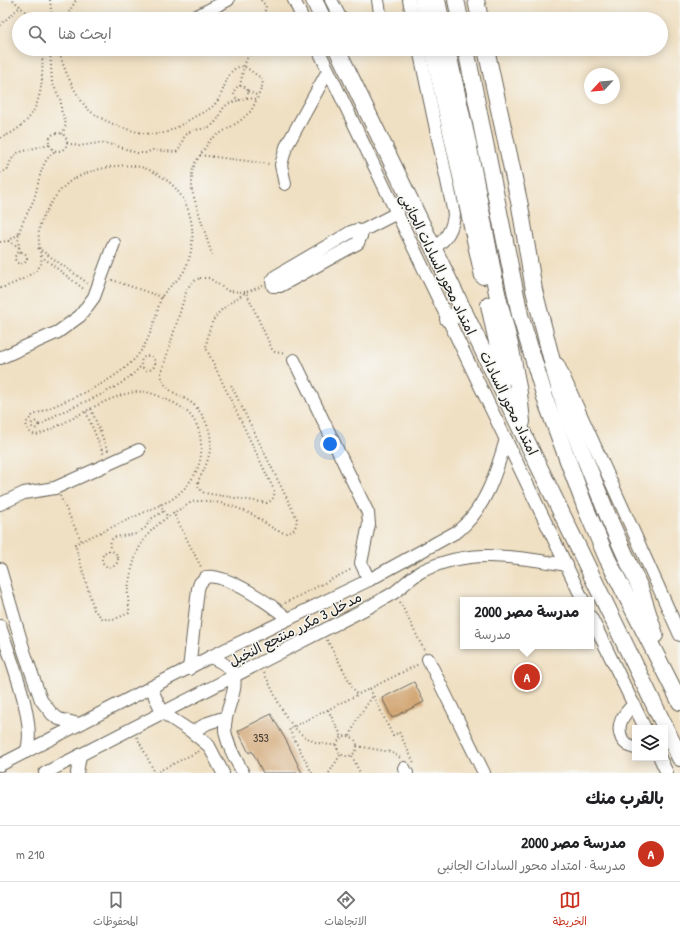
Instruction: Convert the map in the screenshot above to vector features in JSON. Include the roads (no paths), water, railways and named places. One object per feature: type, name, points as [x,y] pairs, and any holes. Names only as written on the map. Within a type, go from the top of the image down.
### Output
[{"type":"main road","points":[[314,0],[320,12]]},
{"type":"main road","points":[[423,0],[426,12]]},
{"type":"main road","points":[[437,0],[440,12]]},
{"type":"main road","points":[[456,0],[459,12]]},
{"type":"main road","points":[[476,0],[479,12]]},
{"type":"main road","name":"امتداد محور السادات","points":[[340,56],[680,758]]},
{"type":"main road","points":[[435,56],[497,343],[502,389]]},
{"type":"main road","points":[[449,56],[519,393],[523,433]]},
{"type":"main road","name":"امتداد محور السادات","points":[[467,56],[520,315],[547,404],[586,509],[608,558],[680,702]]},
{"type":"main road","name":"امتداد محور السادات","points":[[488,56],[520,206],[543,332],[567,414],[610,521],[640,588],[669,680]]},
{"type":"main road","points":[[448,319],[464,311]]},
{"type":"street","points":[[205,12],[228,0]]},
{"type":"street","points":[[294,0],[300,12]]},
{"type":"street","points":[[332,0],[338,12]]},
{"type":"street","points":[[378,0],[380,12]]},
{"type":"street","points":[[409,0],[412,12]]},
{"type":"street","name":"امتداد محور السادات الجانبى","points":[[321,56],[582,597]]},
{"type":"street","points":[[420,56],[454,214],[448,235],[434,248]]},
{"type":"street","points":[[285,184],[281,165],[290,140],[328,71]]},
{"type":"street","points":[[272,283],[275,287],[280,286],[358,243],[361,238],[360,232],[397,213]]},
{"type":"street","points":[[0,358],[38,342],[62,329],[80,316],[95,293],[114,243]]},
{"type":"street","points":[[543,332],[680,635]]},
{"type":"street","points":[[294,360],[368,513],[369,524],[361,563],[369,580]]},
{"type":"street","points":[[0,765],[210,657],[369,580],[425,551],[458,531],[466,524],[481,505],[494,476],[506,438]]},
{"type":"street","points":[[0,504],[24,493],[55,488],[139,450]]},
{"type":"street","points":[[425,551],[433,567]]},
{"type":"street","name":"مدخل 3 مكرر منتجع النخيل","points":[[45,773],[371,606],[395,591],[409,579],[433,567],[466,556],[489,555],[566,565]]},
{"type":"street","points":[[0,569],[24,651],[46,708],[59,718],[79,724]]},
{"type":"street","points":[[189,669],[198,589],[200,583],[206,577],[220,577],[258,597],[288,619]]},
{"type":"street","points":[[594,623],[644,725]]},
{"type":"street","points":[[0,626],[29,727],[30,737],[26,752]]},
{"type":"street","points":[[9,655],[24,651]]},
{"type":"street","points":[[210,657],[224,664],[233,677],[236,688],[226,718],[227,737],[243,773]]},
{"type":"street","points":[[428,659],[484,773]]},
{"type":"street","points":[[152,687],[154,697],[163,713],[192,732],[209,746],[223,773]]},
{"type":"street","points":[[632,747],[626,744],[620,732],[619,726],[625,714],[634,704]]},
{"type":"street","points":[[192,732],[208,723],[226,718]]},
{"type":"street","points":[[77,773],[80,755]]},
{"type":"street","points":[[661,761],[667,773]]},
{"type":"place","name":"مدرسة مصر 2000","points":[[527,677]]}]
